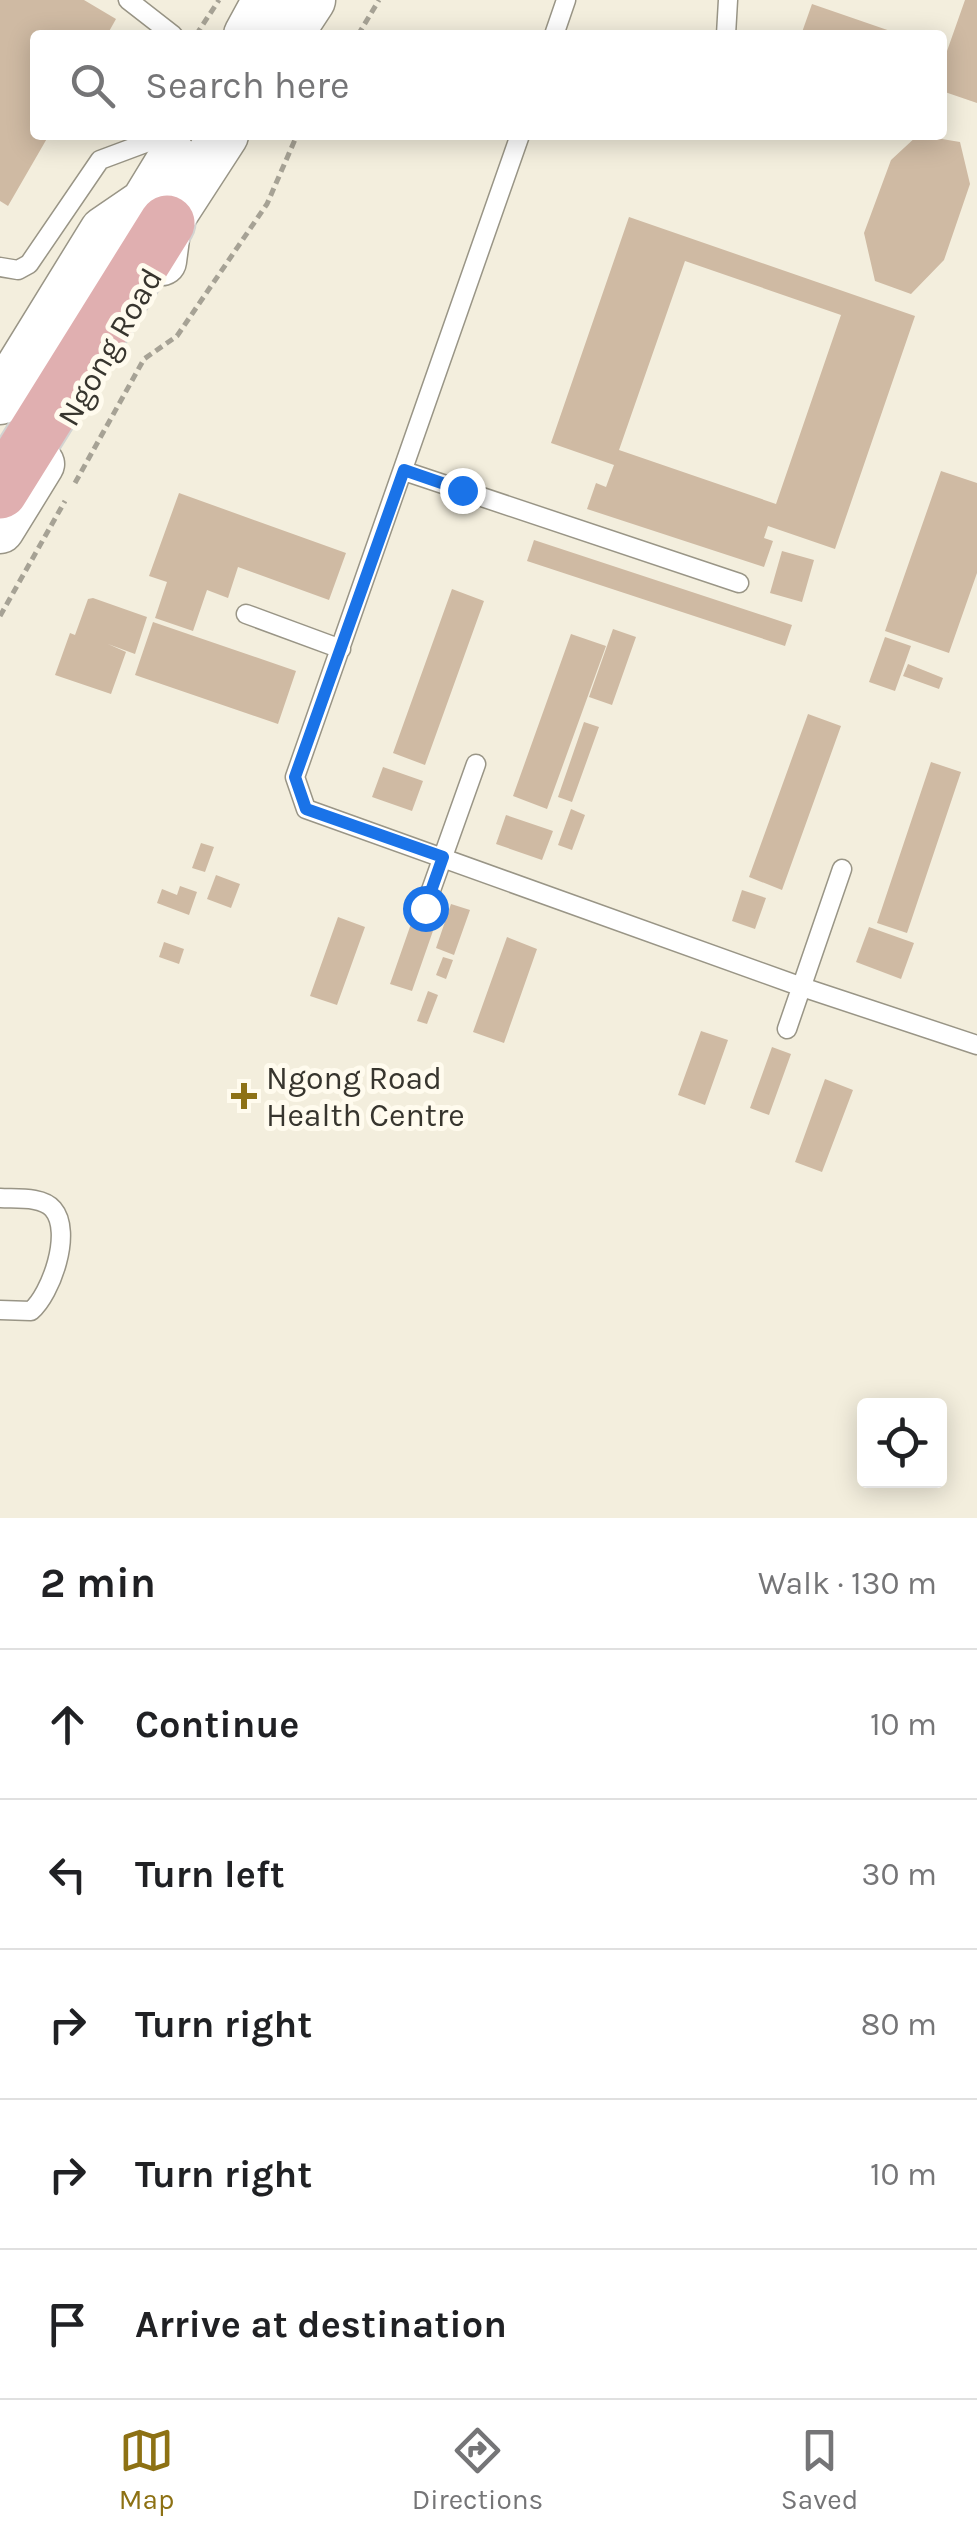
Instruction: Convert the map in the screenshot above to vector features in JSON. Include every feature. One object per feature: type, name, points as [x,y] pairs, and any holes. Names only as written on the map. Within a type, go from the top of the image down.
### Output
[{"type":"main road","points":[[251,30],[267,0]]},
{"type":"main road","points":[[291,30],[311,0]]},
{"type":"main road","name":"Ngong Road","points":[[0,491],[156,213],[184,140]]},
{"type":"main road","points":[[156,213],[220,140]]},
{"type":"main road","name":"Ngong Road","points":[[0,400],[104,231],[156,213]]},
{"type":"main road","name":"Ngong Road","points":[[0,438],[156,213]]},
{"type":"main road","name":"Ngong Road","points":[[0,529],[162,266],[156,213]]},
{"type":"lane","points":[[128,0],[153,7],[169,30]]},
{"type":"lane","points":[[556,30],[566,0]]},
{"type":"lane","points":[[726,30],[728,0]]},
{"type":"lane","points":[[0,268],[18,270],[29,264],[100,160],[154,140]]},
{"type":"lane","points":[[518,140],[295,777],[306,809],[802,987],[977,1044]]},
{"type":"lane","points":[[404,470],[739,583]]},
{"type":"lane","points":[[246,614],[341,649]]},
{"type":"lane","points":[[425,908],[476,764]]},
{"type":"lane","points":[[787,1028],[842,870]]},
{"type":"lane","points":[[0,1198],[36,1200],[52,1206],[61,1222],[54,1278],[42,1302],[30,1311],[0,1310]]},
{"type":"path","points":[[199,30],[219,0]]},
{"type":"path","points":[[361,30],[379,0]]},
{"type":"path","points":[[0,616],[144,360],[177,336],[267,204],[295,140]]},
{"type":"building","points":[[0,0],[84,0],[116,19],[110,30],[30,30],[30,140],[46,140],[8,206],[0,201]]},
{"type":"building","points":[[965,0],[977,0],[977,103],[947,93],[947,51]]},
{"type":"building","points":[[812,4],[887,30],[803,30]]},
{"type":"building","points":[[913,140],[960,142],[970,184],[944,260],[911,294],[875,281],[864,233],[891,160]]},
{"type":"building","points":[[629,217],[915,316],[835,549],[768,526],[764,538],[773,541],[764,567],[587,509],[596,483],[606,487],[614,465],[551,443]],"holes":[[[685,261],[841,315],[776,504],[619,450]]]},
{"type":"building","points":[[941,471],[977,483],[977,573],[949,653],[885,631]]},
{"type":"building","points":[[179,493],[346,553],[329,600],[238,567],[228,598],[207,590],[193,631],[155,618],[167,582],[149,576]]},
{"type":"building","points":[[534,540],[792,625],[785,646],[527,561]]},
{"type":"building","points":[[782,551],[814,560],[802,602],[770,593]]},
{"type":"building","points":[[452,589],[484,601],[425,765],[393,753]]},
{"type":"building","points":[[88,599],[147,617],[135,654],[108,644],[126,652],[111,694],[55,675],[70,633],[75,635]]},
{"type":"building","points":[[153,622],[296,671],[278,724],[135,675]]},
{"type":"building","points":[[613,629],[636,637],[612,705],[589,697]]},
{"type":"building","points":[[571,634],[606,646],[547,809],[513,796]]},
{"type":"building","points":[[885,637],[911,646],[895,691],[869,682]]},
{"type":"building","points":[[908,664],[943,678],[939,689],[903,676]]},
{"type":"building","points":[[808,714],[841,726],[782,890],[749,877]]},
{"type":"building","points":[[584,722],[599,727],[572,802],[558,797]]},
{"type":"building","points":[[931,762],[961,772],[907,933],[877,923]]},
{"type":"building","points":[[383,767],[423,781],[412,811],[372,797]]},
{"type":"building","points":[[571,809],[585,815],[572,850],[558,845]]},
{"type":"building","points":[[506,815],[553,831],[542,860],[496,844]]},
{"type":"building","points":[[201,843],[214,847],[205,872],[192,868]]},
{"type":"building","points":[[216,875],[240,884],[231,908],[207,899]]},
{"type":"building","points":[[180,886],[197,892],[189,915],[157,903],[162,889],[177,895]]},
{"type":"building","points":[[742,890],[766,898],[755,929],[732,921]]},
{"type":"building","points":[[451,904],[470,910],[454,955],[436,948]]},
{"type":"building","points":[[338,917],[365,927],[337,1005],[310,996]]},
{"type":"building","points":[[412,921],[434,928],[412,991],[390,984]]},
{"type":"building","points":[[869,927],[914,943],[901,979],[856,962]]},
{"type":"building","points":[[507,937],[537,949],[504,1043],[473,1032]]},
{"type":"building","points":[[164,942],[184,949],[179,964],[159,957]]},
{"type":"building","points":[[443,957],[453,960],[446,979],[436,975]]},
{"type":"building","points":[[428,991],[438,995],[427,1024],[417,1021]]},
{"type":"building","points":[[701,1031],[728,1040],[705,1105],[678,1095]]},
{"type":"building","points":[[772,1047],[791,1054],[769,1115],[750,1108]]},
{"type":"building","points":[[825,1079],[853,1090],[822,1172],[795,1162]]},
{"type":"place","name":"Ngong Road Health Centre","points":[[244,1096]]},
{"type":"route","points":[[425,908],[443,857],[306,809],[295,777],[404,470],[462,490]]}]
